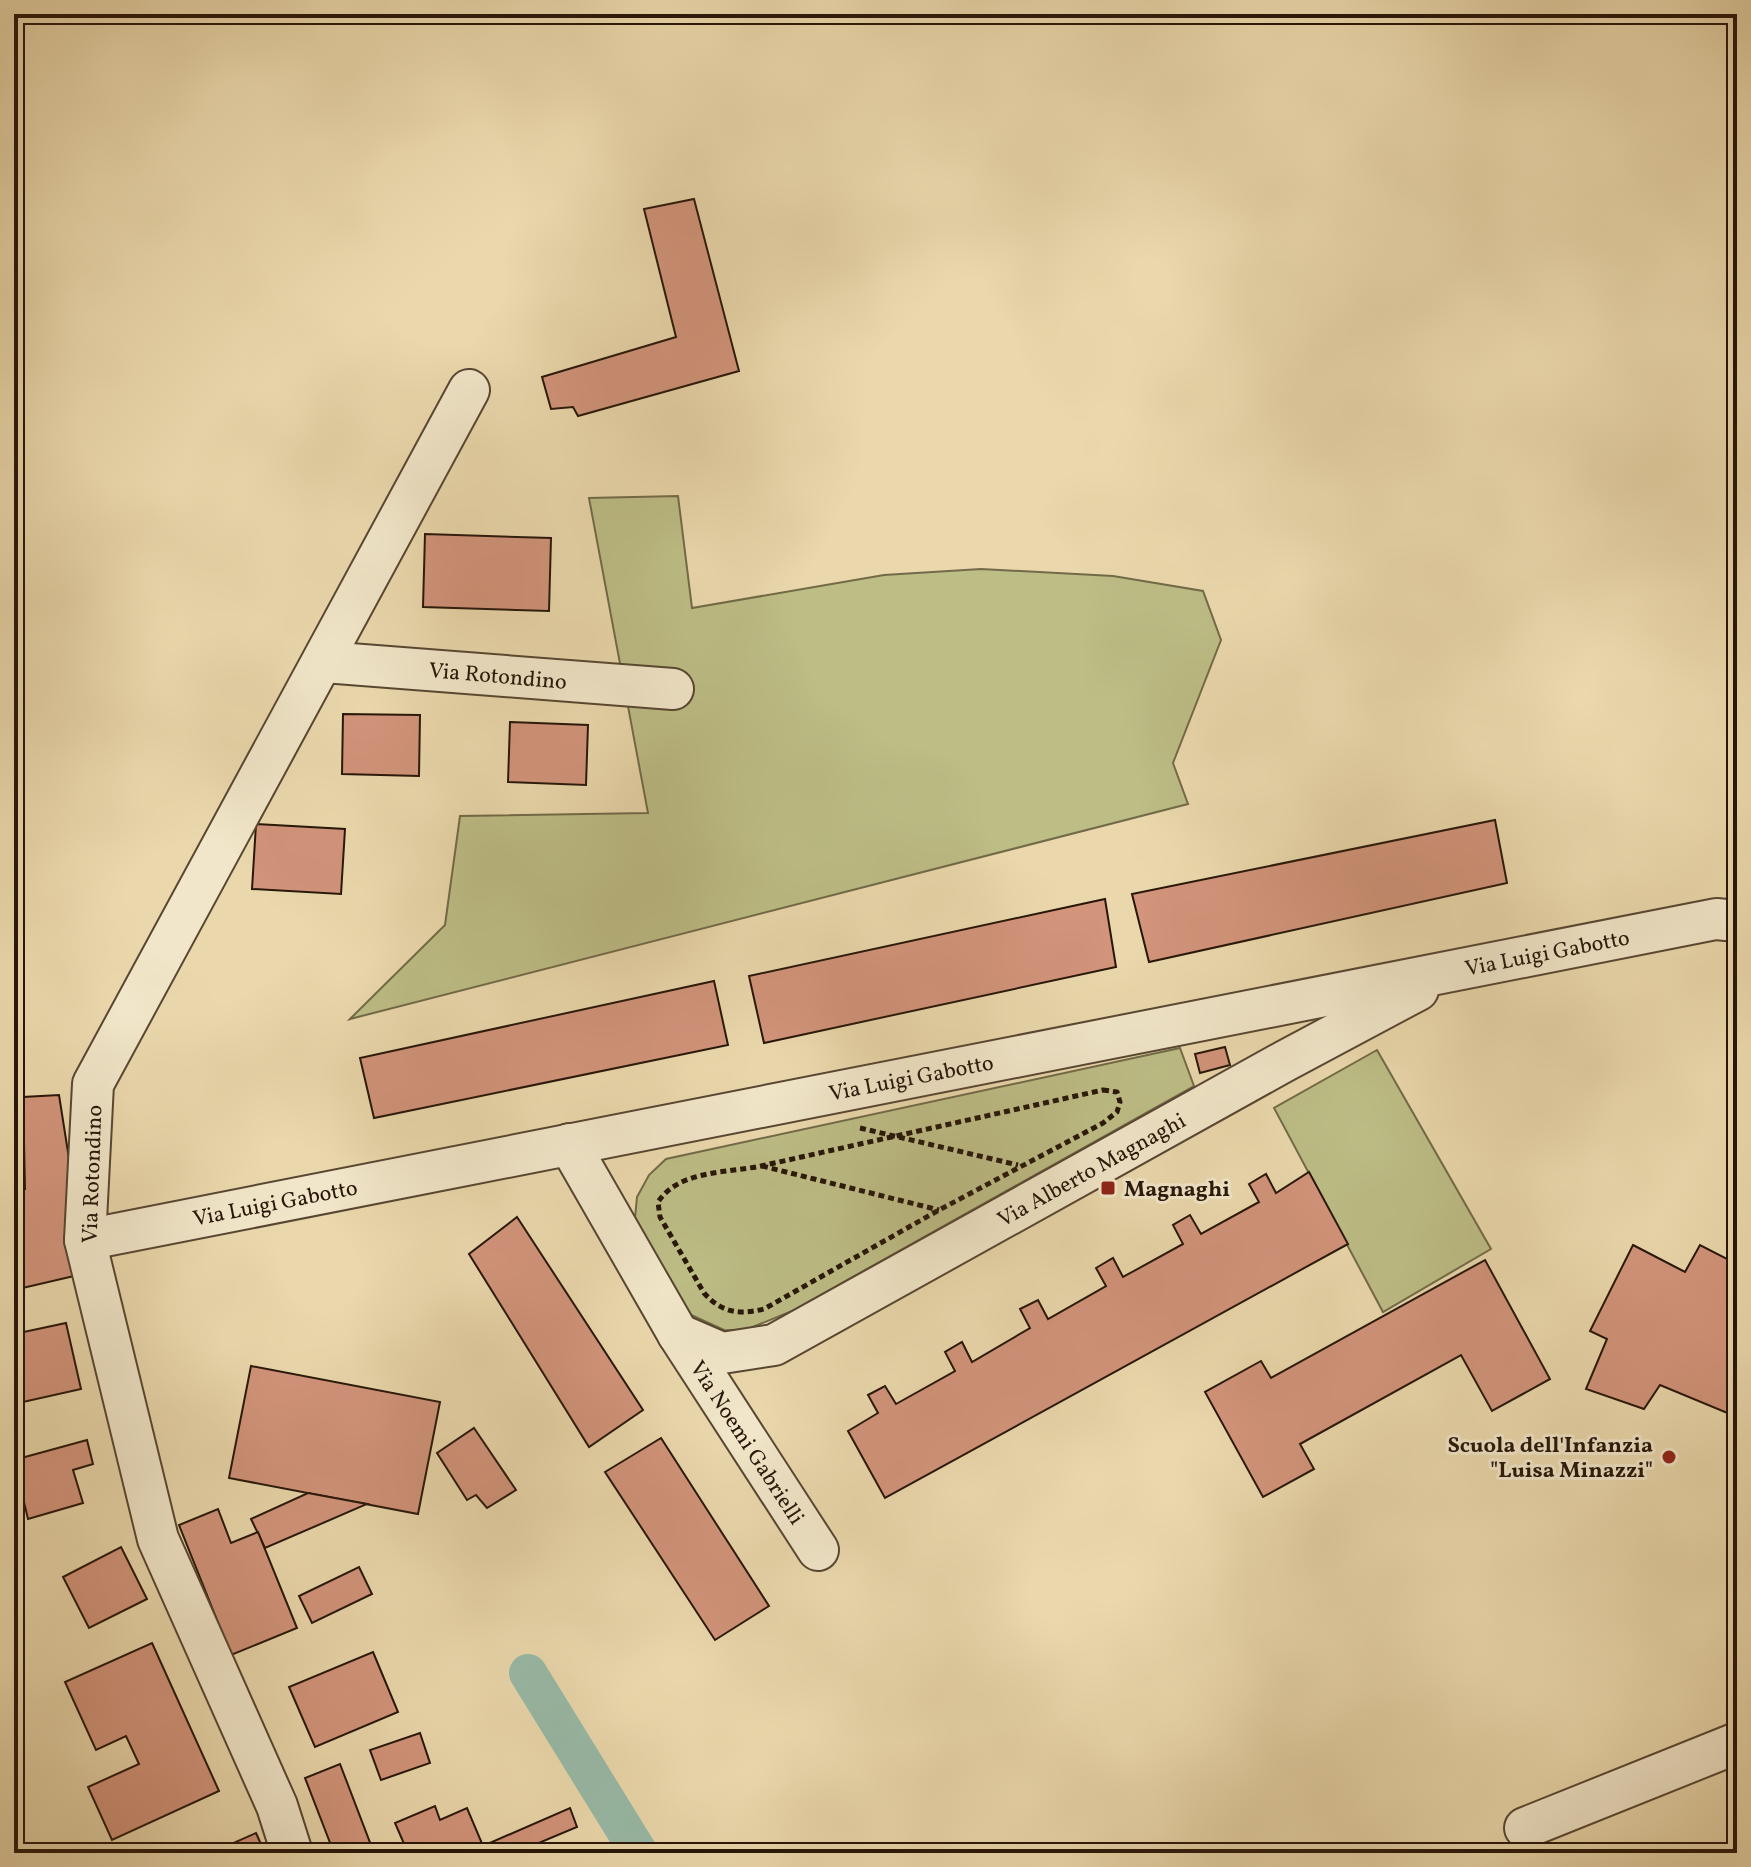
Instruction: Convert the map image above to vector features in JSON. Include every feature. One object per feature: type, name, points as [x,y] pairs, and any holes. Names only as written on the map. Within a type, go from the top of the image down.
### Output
[{"type":"street","name":"Via Rotondino","points":[[292,1853],[277,1806],[158,1539],[85,1240],[93,1084],[469,390]]},
{"type":"street","name":"Via Rotondino","points":[[324,662],[673,689]]},
{"type":"street","name":"Via Luigi Gabotto","points":[[85,1240],[1716,919],[1737,921]]},
{"type":"street","name":"Via Alberto Magnaghi","points":[[722,1353],[774,1345],[1285,1061],[1456,970]]},
{"type":"street","name":"Via Noemi Gabrielli","points":[[569,1144],[678,1334],[818,1550]]},
{"type":"street","name":"Via Noemi Gabrielli","points":[[678,1334],[722,1353]]},
{"type":"street","points":[[1525,1828],[1737,1743]]},
{"type":"path","points":[[1103,1090],[1117,1092],[1120,1102],[1117,1112],[1021,1166],[764,1309],[743,1314],[714,1304],[704,1293],[660,1217],[658,1202],[667,1189],[706,1174],[761,1166],[1103,1090]]},
{"type":"path","points":[[851,1126],[1021,1166]]},
{"type":"path","points":[[761,1166],[995,1222]]},
{"type":"green space","points":[[678,496],[692,608],[884,575],[981,569],[1113,576],[1203,591],[1221,640],[1173,763],[1188,804],[350,1019],[445,925],[460,816],[648,813],[589,498]]},
{"type":"green space","points":[[1180,1048],[1194,1086],[792,1311],[743,1331],[724,1330],[689,1314],[635,1218],[637,1197],[649,1175],[666,1159]]},
{"type":"green space","points":[[1377,1050],[1491,1249],[1383,1312],[1274,1108]]},
{"type":"building","points":[[694,199],[739,371],[578,416],[573,407],[551,409],[542,377],[676,337],[644,209]]},
{"type":"building","points":[[425,534],[551,538],[549,611],[423,607]]},
{"type":"building","points":[[343,714],[420,715],[419,776],[342,774]]},
{"type":"building","points":[[510,722],[588,725],[586,785],[508,782]]},
{"type":"building","points":[[1495,820],[1507,883],[1149,962],[1132,894]]},
{"type":"building","points":[[256,824],[345,829],[341,894],[252,889]]},
{"type":"building","points":[[1105,899],[1116,967],[764,1043],[749,976]]},
{"type":"building","points":[[714,981],[728,1045],[374,1118],[360,1058]]},
{"type":"building","points":[[1225,1047],[1230,1065],[1200,1073],[1195,1054]]},
{"type":"building","points":[[59,1095],[87,1273],[14,1290],[14,1190],[25,1189],[23,1097]]},
{"type":"building","points":[[1309,1172],[1348,1244],[885,1498],[848,1431],[878,1413],[868,1395],[885,1386],[896,1404],[955,1371],[945,1352],[962,1342],[972,1362],[1030,1328],[1020,1309],[1038,1300],[1048,1319],[1106,1286],[1096,1268],[1113,1258],[1123,1277],[1183,1244],[1173,1225],[1190,1215],[1201,1234],[1259,1202],[1249,1184],[1266,1174],[1276,1193]]},
{"type":"building","points":[[517,1217],[643,1410],[589,1447],[469,1254]]},
{"type":"building","points":[[1633,1245],[1685,1272],[1700,1245],[1737,1264],[1737,1417],[1660,1385],[1644,1409],[1586,1389],[1607,1339],[1590,1331]]},
{"type":"building","points":[[1485,1260],[1550,1379],[1492,1411],[1461,1355],[1300,1444],[1314,1469],[1263,1497],[1205,1392],[1261,1361],[1271,1378]]},
{"type":"building","points":[[66,1323],[81,1389],[14,1404],[14,1334]]},
{"type":"building","points":[[251,1366],[440,1402],[418,1514],[229,1478]]},
{"type":"building","points":[[474,1428],[516,1490],[487,1508],[476,1495],[467,1500],[437,1453]]},
{"type":"building","points":[[661,1438],[769,1606],[715,1640],[605,1472]]},
{"type":"building","points":[[87,1440],[93,1464],[73,1470],[83,1503],[28,1519],[14,1460]]},
{"type":"building","points":[[308,1493],[367,1504],[265,1548],[251,1519]]},
{"type":"building","points":[[218,1509],[231,1543],[258,1532],[297,1628],[231,1655],[179,1525]]},
{"type":"building","points":[[121,1547],[147,1599],[89,1628],[63,1577]]},
{"type":"building","points":[[359,1567],[372,1594],[312,1623],[299,1596]]},
{"type":"building","points":[[152,1643],[219,1791],[112,1840],[88,1787],[139,1764],[126,1736],[96,1750],[65,1682]]},
{"type":"building","points":[[373,1652],[398,1712],[315,1747],[289,1687]]},
{"type":"building","points":[[420,1733],[430,1763],[381,1780],[370,1750]]},
{"type":"building","points":[[340,1764],[374,1853],[334,1853],[305,1778]]},
{"type":"building","points":[[435,1806],[440,1820],[467,1808],[483,1846],[570,1808],[577,1827],[515,1853],[408,1853],[395,1823]]},
{"type":"building","points":[[256,1833],[265,1853],[211,1853]]},
{"type":"waterway","points":[[528,1673],[639,1853]]},
{"type":"place","name":"Magnaghi","points":[[1108,1188]]},
{"type":"place","name":"Scuola dell'Infanzia \"Luisa Minazzi\"","points":[[1669,1457]]}]
